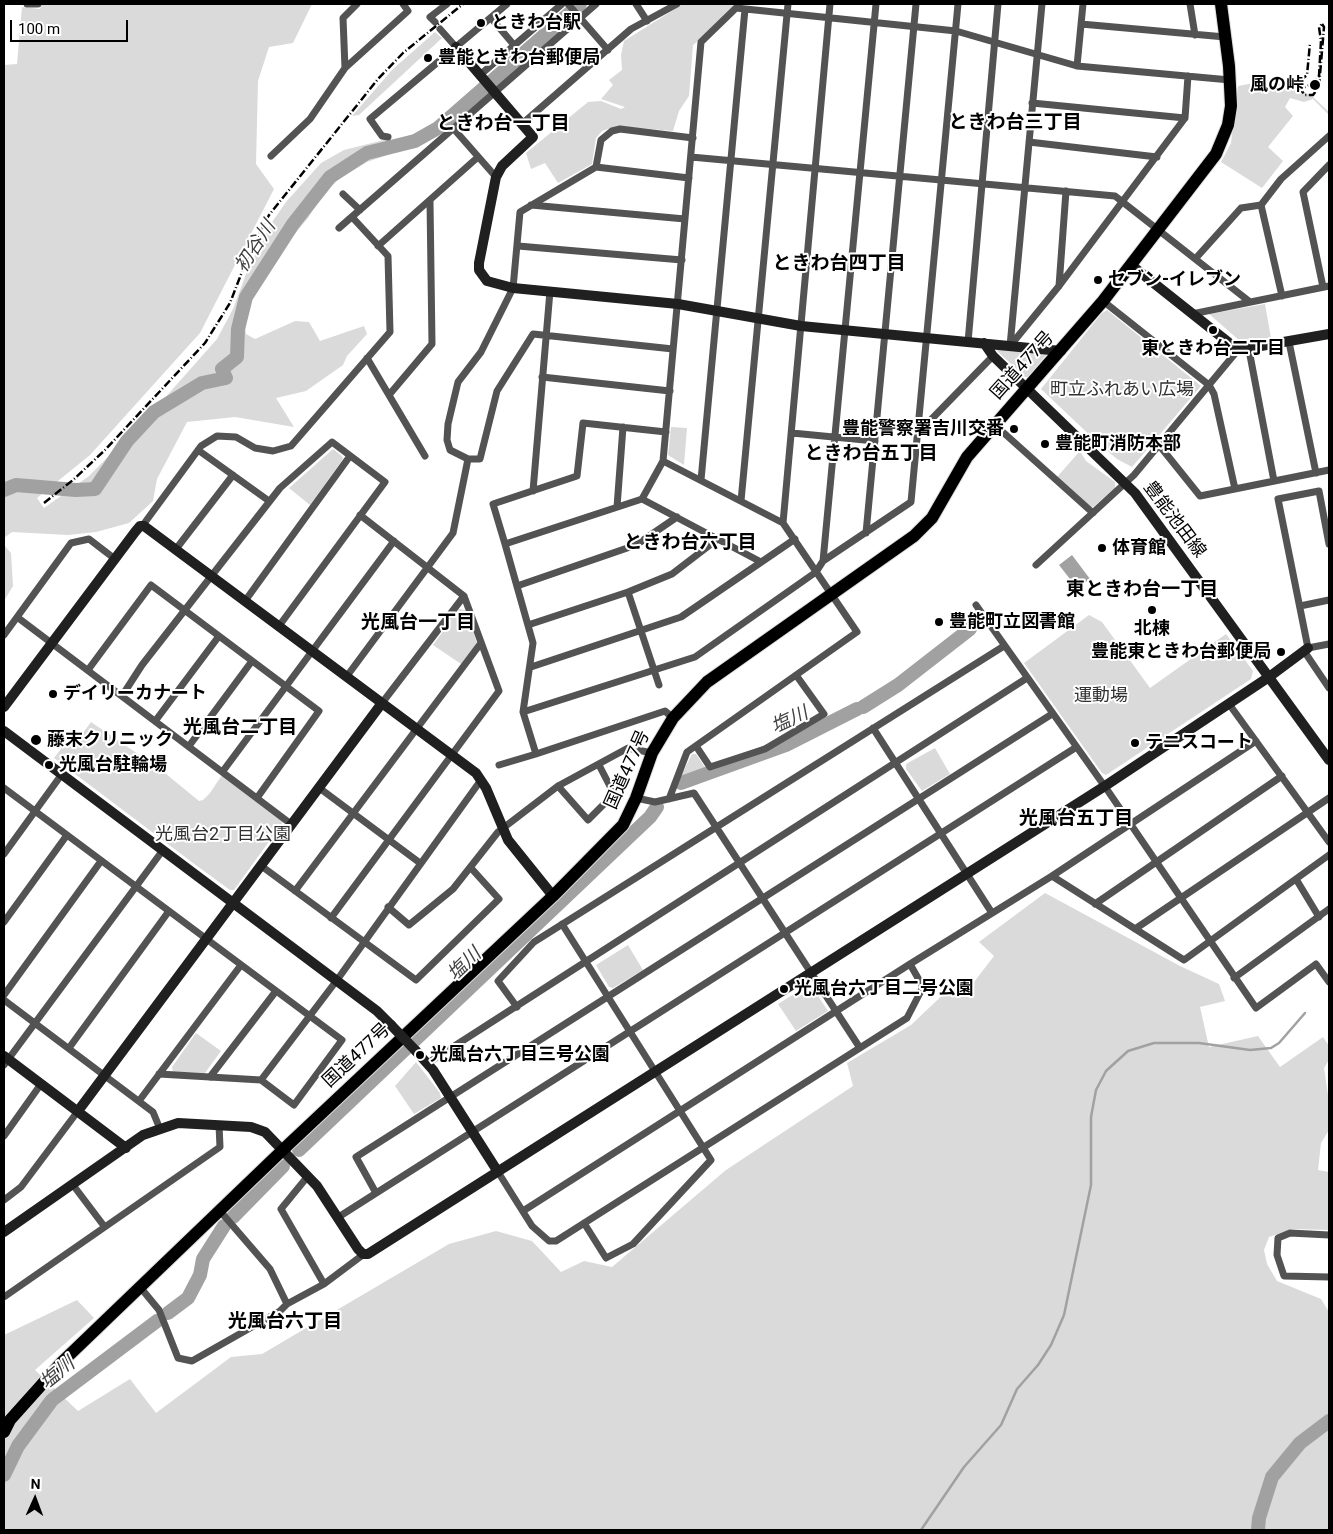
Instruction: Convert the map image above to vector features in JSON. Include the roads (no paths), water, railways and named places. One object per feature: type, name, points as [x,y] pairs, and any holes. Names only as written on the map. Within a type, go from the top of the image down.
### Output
[{"type":"highway","name":"国道477号","points":[[4,1432],[10,1420],[62,1362],[283,1150],[553,896],[623,825],[636,798],[652,753],[673,718],[707,682],[914,536],[932,518],[967,457],[1103,301],[1216,154],[1228,125],[1231,106],[1230,80],[1221,4]]},
{"type":"street","points":[[27,4],[38,4]]},
{"type":"street","points":[[345,68],[343,18],[356,4]]},
{"type":"street","points":[[271,156],[310,119],[345,68],[408,11],[403,4]]},
{"type":"street","points":[[435,22],[430,17],[447,4]]},
{"type":"street","points":[[388,137],[382,136],[370,119],[507,4]]},
{"type":"street","points":[[480,76],[562,4]]},
{"type":"street","points":[[568,4],[608,50]]},
{"type":"street","points":[[339,228],[596,4]]},
{"type":"street","points":[[636,4],[647,20]]},
{"type":"street","points":[[522,124],[631,29],[677,4]]},
{"type":"street","points":[[741,501],[788,4]]},
{"type":"street","points":[[784,523],[830,4]]},
{"type":"street","points":[[823,561],[876,4]]},
{"type":"street","points":[[866,533],[916,4]]},
{"type":"street","points":[[523,712],[696,657],[816,572],[823,561],[911,502],[958,4]]},
{"type":"street","points":[[968,342],[998,4]]},
{"type":"street","points":[[1010,346],[1042,4]]},
{"type":"street","points":[[1078,66],[1083,4]]},
{"type":"street","points":[[1190,4],[1195,34]]},
{"type":"street","points":[[505,544],[642,499],[663,460],[702,42],[736,8],[956,31],[1078,66],[1230,80]]},
{"type":"street","points":[[701,480],[745,9]]},
{"type":"street","points":[[491,18],[514,45]]},
{"type":"street","points":[[1081,24],[1225,37]]},
{"type":"street","points":[[440,29],[533,136],[502,166],[496,177],[478,266],[487,281],[513,288],[678,304],[801,326],[1061,351]]},
{"type":"street","points":[[1010,346],[1059,286],[1185,118],[1188,76]]},
{"type":"street","points":[[1032,103],[1185,118]]},
{"type":"street","points":[[453,128],[496,177]]},
{"type":"street","points":[[596,167],[600,140],[612,130],[620,129],[693,138]]},
{"type":"street","points":[[1196,258],[1241,208],[1262,205],[1281,178],[1329,136]]},
{"type":"street","points":[[1029,142],[1157,156]]},
{"type":"street","points":[[378,246],[478,157]]},
{"type":"street","points":[[691,157],[1115,196],[1250,302]]},
{"type":"street","points":[[1192,314],[1326,287],[1303,192],[1329,165]]},
{"type":"street","points":[[673,350],[532,334],[497,391],[480,459],[468,459],[450,450],[447,440],[448,424],[458,382],[481,352],[513,288],[520,212],[596,167],[689,178]]},
{"type":"street","points":[[1059,286],[1066,191]]},
{"type":"street","points":[[343,194],[360,210]]},
{"type":"street","points":[[389,395],[432,344],[430,201]]},
{"type":"street","points":[[531,205],[685,219]]},
{"type":"street","points":[[1262,205],[1282,296]]},
{"type":"street","points":[[4,707],[198,450],[217,436],[236,437],[255,448],[273,452],[291,446],[390,332],[388,256],[352,217]]},
{"type":"street","points":[[518,246],[682,260]]},
{"type":"street","points":[[1131,264],[1238,350],[1249,350],[1329,334]]},
{"type":"street","points":[[533,491],[550,291]]},
{"type":"street","points":[[1103,301],[1209,385],[1214,394],[1235,489]]},
{"type":"street","points":[[1289,342],[1316,473]]},
{"type":"street","name":"豊能池田線","points":[[984,344],[993,356],[1126,483],[1329,760]]},
{"type":"street","points":[[1036,565],[1126,483],[1238,350]]},
{"type":"street","points":[[1249,350],[1274,481]]},
{"type":"street","points":[[918,433],[993,356]]},
{"type":"street","points":[[367,358],[425,456]]},
{"type":"street","points":[[542,377],[670,391]]},
{"type":"street","points":[[536,754],[523,712],[533,643],[493,504],[577,476],[583,423],[666,432]]},
{"type":"street","points":[[995,425],[1093,513]]},
{"type":"street","points":[[617,507],[623,428]]},
{"type":"street","points":[[792,433],[875,441]]},
{"type":"street","points":[[122,696],[142,665],[280,488],[332,442],[385,482],[279,626]]},
{"type":"street","points":[[1159,445],[1200,496],[1329,470]]},
{"type":"street","points":[[198,450],[270,501]]},
{"type":"street","points":[[245,601],[350,456]]},
{"type":"street","points":[[346,676],[453,533],[468,459]]},
{"type":"street","points":[[663,460],[784,523],[857,632],[687,752],[669,799]]},
{"type":"street","points":[[176,549],[233,475]]},
{"type":"street","points":[[1329,544],[1318,491],[1278,499],[1300,606],[1306,649],[1329,688]]},
{"type":"street","points":[[642,499],[719,538],[761,562]]},
{"type":"street","points":[[331,918],[499,691],[464,596],[360,515]]},
{"type":"street","points":[[517,586],[636,545],[677,517]]},
{"type":"street","points":[[143,525],[476,773],[514,849],[553,896]]},
{"type":"street","points":[[528,625],[628,592],[672,574],[719,538]]},
{"type":"street","points":[[4,635],[71,543],[89,539],[115,559]]},
{"type":"street","points":[[530,667],[681,617],[795,539]]},
{"type":"street","points":[[223,771],[394,542]]},
{"type":"street","points":[[88,670],[151,585],[286,686],[319,711],[257,798]]},
{"type":"street","points":[[628,592],[659,685]]},
{"type":"street","points":[[4,1200],[21,1187],[260,865],[464,596]]},
{"type":"street","points":[[1300,606],[1329,600]]},
{"type":"street","points":[[976,605],[1075,748],[1105,786],[1256,1008],[1316,964],[1329,982]]},
{"type":"street","points":[[17,617],[156,720],[291,824]]},
{"type":"street","points":[[156,720],[219,636]]},
{"type":"street","points":[[295,891],[481,644]]},
{"type":"street","points":[[140,1287],[160,1310],[178,1358],[192,1362],[280,1312],[287,1304],[324,1284],[364,1254],[372,1252],[1105,786],[1269,677],[1306,649],[1329,644]]},
{"type":"street","points":[[517,1007],[498,981],[534,942],[1004,646]]},
{"type":"street","points":[[189,746],[252,661]]},
{"type":"street","points":[[696,746],[710,767],[765,749],[824,714],[796,675]]},
{"type":"street","points":[[428,1063],[1027,678]]},
{"type":"street","points":[[1229,704],[1329,842]]},
{"type":"street","points":[[499,765],[664,712],[673,718]]},
{"type":"street","points":[[376,1194],[356,1157],[1052,714]]},
{"type":"street","points":[[874,728],[992,913]]},
{"type":"street","points":[[4,731],[378,1011],[428,1063],[532,1226],[549,1241],[556,1241],[907,1018],[923,988],[910,964]]},
{"type":"street","points":[[523,1212],[836,1011],[1052,876],[1256,741]]},
{"type":"street","points":[[388,907],[409,924],[453,889],[502,828],[558,786],[628,748],[652,753]]},
{"type":"street","points":[[337,1218],[1075,748]]},
{"type":"street","points":[[558,786],[588,820],[614,794],[598,765]]},
{"type":"street","points":[[4,854],[62,774]]},
{"type":"street","points":[[1094,904],[1282,776]]},
{"type":"street","points":[[261,1080],[308,1015],[337,980],[363,941],[481,780]]},
{"type":"street","points":[[4,788],[342,1040],[294,1105],[261,1080],[159,1074]]},
{"type":"street","points":[[318,788],[420,863]]},
{"type":"street","points":[[636,798],[655,802],[694,793],[860,1048]]},
{"type":"street","points":[[1135,930],[1329,798]]},
{"type":"street","points":[[4,922],[67,835]]},
{"type":"street","points":[[126,1148],[41,1084],[5,1060],[34,1024],[163,850]]},
{"type":"street","points":[[1052,876],[1184,960],[1329,856]]},
{"type":"street","points":[[4,995],[102,861]]},
{"type":"street","points":[[260,865],[416,980],[499,899],[471,868]]},
{"type":"street","points":[[1296,878],[1319,917]]},
{"type":"street","points":[[1234,978],[1329,909]]},
{"type":"street","points":[[69,1048],[169,912]]},
{"type":"street","points":[[562,924],[711,1160],[633,1244],[606,1258],[584,1223]]},
{"type":"street","points":[[139,1101],[241,965]]},
{"type":"street","points":[[210,1077],[276,991]]},
{"type":"street","points":[[4,1000],[153,1112],[160,1129]]},
{"type":"street","points":[[4,1136],[41,1084]]},
{"type":"street","points":[[4,1232],[143,1135],[178,1123],[219,1125],[258,1128],[283,1150],[317,1186],[358,1249],[364,1254]]},
{"type":"street","points":[[4,1297],[220,1147],[219,1125]]},
{"type":"street","points":[[308,1176],[282,1209],[324,1284]]},
{"type":"street","points":[[73,1185],[104,1226]]},
{"type":"street","points":[[220,1210],[270,1269],[287,1304]]},
{"type":"street","points":[[1329,1235],[1290,1233],[1278,1238],[1277,1254],[1284,1276],[1329,1277]]},
{"type":"waterway","name":"初谷川","points":[[4,490],[16,485],[76,490],[95,489],[127,441],[154,412],[202,383],[226,378],[222,369],[237,357],[238,329],[246,297],[293,224],[330,177],[367,153],[415,141],[438,128],[580,4]]},
{"type":"waterway","name":"塩川","points":[[863,707],[898,685],[970,629]]},
{"type":"waterway","name":"塩川","points":[[681,783],[786,745],[857,709]]},
{"type":"waterway","name":"塩川","points":[[299,1150],[650,817],[657,807]]},
{"type":"waterway","points":[[921,1530],[964,1467],[1001,1425],[1017,1389],[1038,1365],[1051,1345],[1064,1315],[1091,1185],[1091,1117],[1096,1090],[1106,1071],[1128,1051],[1154,1043],[1199,1043],[1250,1050],[1271,1048],[1279,1043],[1305,1013]]},
{"type":"waterway","name":"塩川","points":[[233,1217],[283,1166]]},
{"type":"waterway","name":"塩川","points":[[168,1313],[188,1298],[200,1275],[203,1259],[224,1226]]},
{"type":"waterway","name":"塩川","points":[[4,1475],[18,1446],[52,1400],[157,1321]]},
{"type":"waterway","points":[[1258,1530],[1259,1518],[1272,1477],[1300,1443],[1329,1421]]},
{"type":"railway","points":[[44,503],[73,480],[105,450],[205,343],[230,303],[250,251],[269,215],[378,79],[403,53],[463,4]]},
{"type":"railway","points":[[1322,24],[1324,27],[1319,87],[1313,95],[1305,95],[1300,89],[1310,85],[1319,76],[1321,41],[1319,27],[1322,24]]},
{"type":"railway","points":[[1300,81],[1307,75],[1310,43]]},
{"type":"place","name":"ときわ台駅","points":[[481,23]]},
{"type":"place","name":"豊能ときわ台郵便局","points":[[428,58]]},
{"type":"place","name":"風の峠","points":[[1315,85]]},
{"type":"place","name":"セブン-イレブン","points":[[1098,280]]},
{"type":"place","name":"東ときわ台二丁目","points":[[1213,330]]},
{"type":"place","name":"豊能警察署吉川交番","points":[[1014,429]]},
{"type":"place","name":"豊能町消防本部","points":[[1045,444]]},
{"type":"place","name":"体育館","points":[[1102,548]]},
{"type":"place","name":"北棟","points":[[1152,610]]},
{"type":"place","name":"豊能町立図書館","points":[[939,622]]},
{"type":"place","name":"豊能東ときわ台郵便局","points":[[1281,652]]},
{"type":"place","name":"デイリーカナート","points":[[53,694]]},
{"type":"place","name":"藤末クリニック","points":[[36,740]]},
{"type":"place","name":"テニスコート","points":[[1135,743]]},
{"type":"place","name":"光風台駐輪場","points":[[49,765]]},
{"type":"place","name":"光風台六丁目二号公園","points":[[784,989]]},
{"type":"place","name":"光風台六丁目三号公園","points":[[420,1055]]},
{"type":"district","name":"ときわ台三丁目","points":[[1015,123]]},
{"type":"district","name":"ときわ台一丁目","points":[[503,124]]},
{"type":"district","name":"ときわ台四丁目","points":[[839,264]]},
{"type":"district","name":"ときわ台五丁目","points":[[871,454]]},
{"type":"district","name":"ときわ台六丁目","points":[[690,543]]},
{"type":"district","name":"東ときわ台一丁目","points":[[1142,590]]},
{"type":"district","name":"光風台一丁目","points":[[418,623]]},
{"type":"district","name":"光風台二丁目","points":[[240,728]]},
{"type":"district","name":"光風台五丁目","points":[[1076,819]]},
{"type":"district","name":"光風台六丁目","points":[[285,1322]]},
{"type":"park label","name":"町立ふれあい広場","points":[[1122,390]]},
{"type":"park label","name":"運動場","points":[[1101,696]]},
{"type":"park label","name":"光風台2丁目公園","points":[[223,835]]}]
